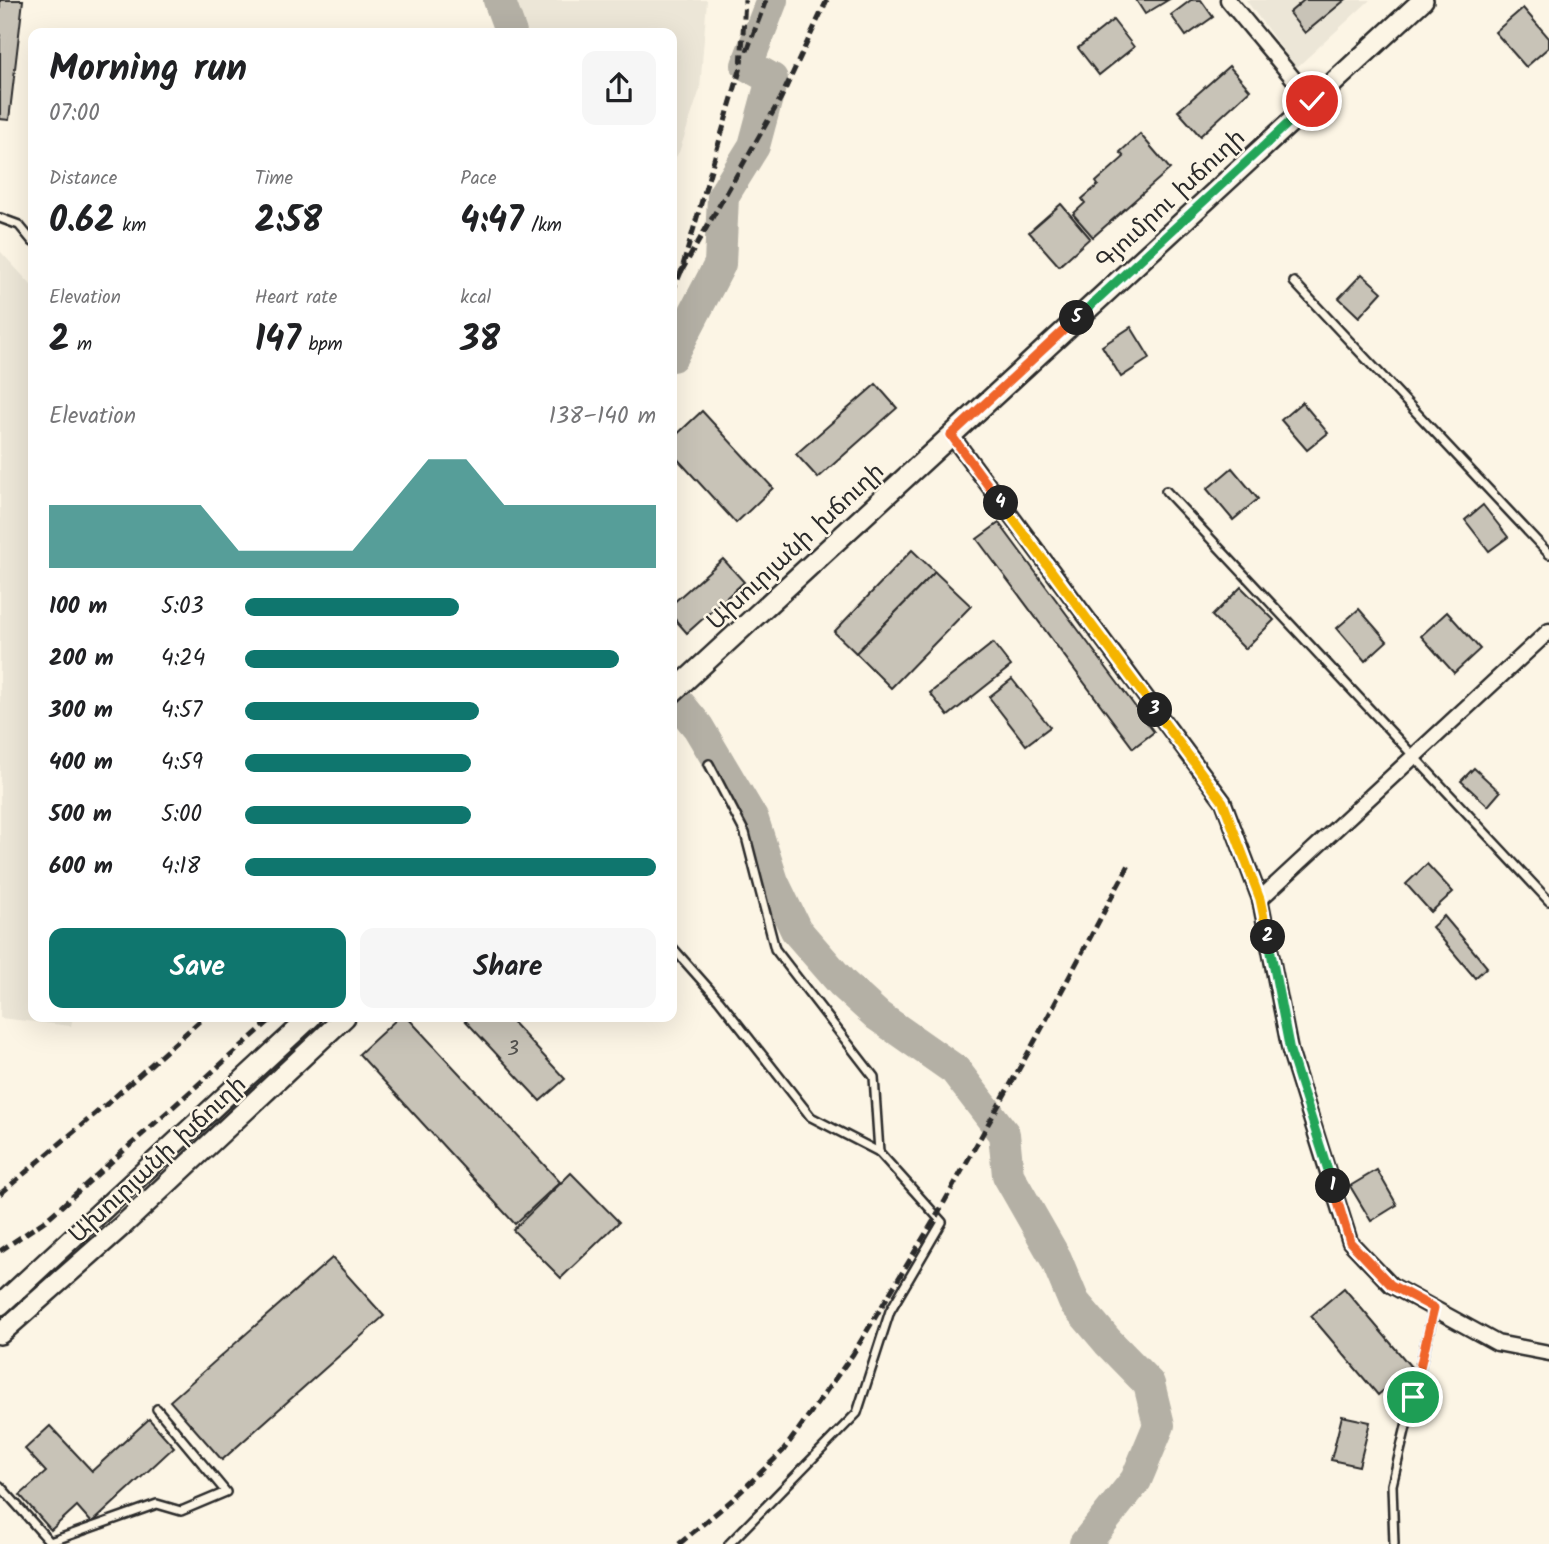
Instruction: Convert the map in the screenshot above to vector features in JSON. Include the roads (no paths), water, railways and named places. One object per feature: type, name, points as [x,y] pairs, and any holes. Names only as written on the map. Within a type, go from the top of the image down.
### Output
[{"type":"main road","name":"Գյումրու խճուղի","points":[[951,435],[1423,0]]},
{"type":"main road","name":"Ախուրյանի խճուղի","points":[[677,688],[951,435]]},
{"type":"main road","name":"Ախուրյանի խճուղի","points":[[0,1306],[306,1022]]},
{"type":"main road","name":"Ախուրյանի խճուղի","points":[[0,1334],[122,1226],[340,1022]]},
{"type":"street","points":[[1228,0],[1312,101]]},
{"type":"street","points":[[951,435],[1223,802],[1260,899],[1290,1051],[1350,1242],[1391,1285],[1497,1343],[1549,1353]]},
{"type":"street","points":[[1260,899],[1549,631]]},
{"type":"lane","points":[[0,218],[19,225],[28,236]]},
{"type":"lane","points":[[1294,282],[1549,554]]},
{"type":"lane","points":[[1166,491],[1549,901]]},
{"type":"lane","points":[[709,764],[744,833],[775,948],[874,1077],[879,1152]]},
{"type":"lane","points":[[677,953],[719,1000],[811,1116],[879,1152],[943,1222],[890,1311],[857,1413],[729,1544]]},
{"type":"lane","points":[[1394,1544],[1392,1485],[1434,1308]]},
{"type":"lane","points":[[0,1486],[50,1542],[157,1504],[181,1511],[226,1492],[157,1409]]},
{"type":"waterway","points":[[499,0],[509,28]]},
{"type":"waterway","points":[[677,346],[720,264],[723,196],[754,146],[772,79],[747,65],[772,0]]},
{"type":"waterway","points":[[680,705],[698,727],[753,820],[773,882],[796,930],[842,983],[878,1016],[955,1070],[1004,1134],[1008,1175],[1056,1259],[1074,1302],[1149,1384],[1159,1425],[1136,1480],[1085,1544]]},
{"type":"railway","points":[[677,281],[741,67],[745,0]]},
{"type":"railway","points":[[747,51],[766,0]]},
{"type":"railway","points":[[681,272],[781,98],[827,0]]},
{"type":"railway","points":[[679,1544],[732,1500],[783,1451],[853,1354],[937,1215],[1037,1037],[1130,863]]},
{"type":"railway","points":[[0,1194],[198,1022]]},
{"type":"railway","points":[[0,1251],[46,1220],[268,1022]]}]
